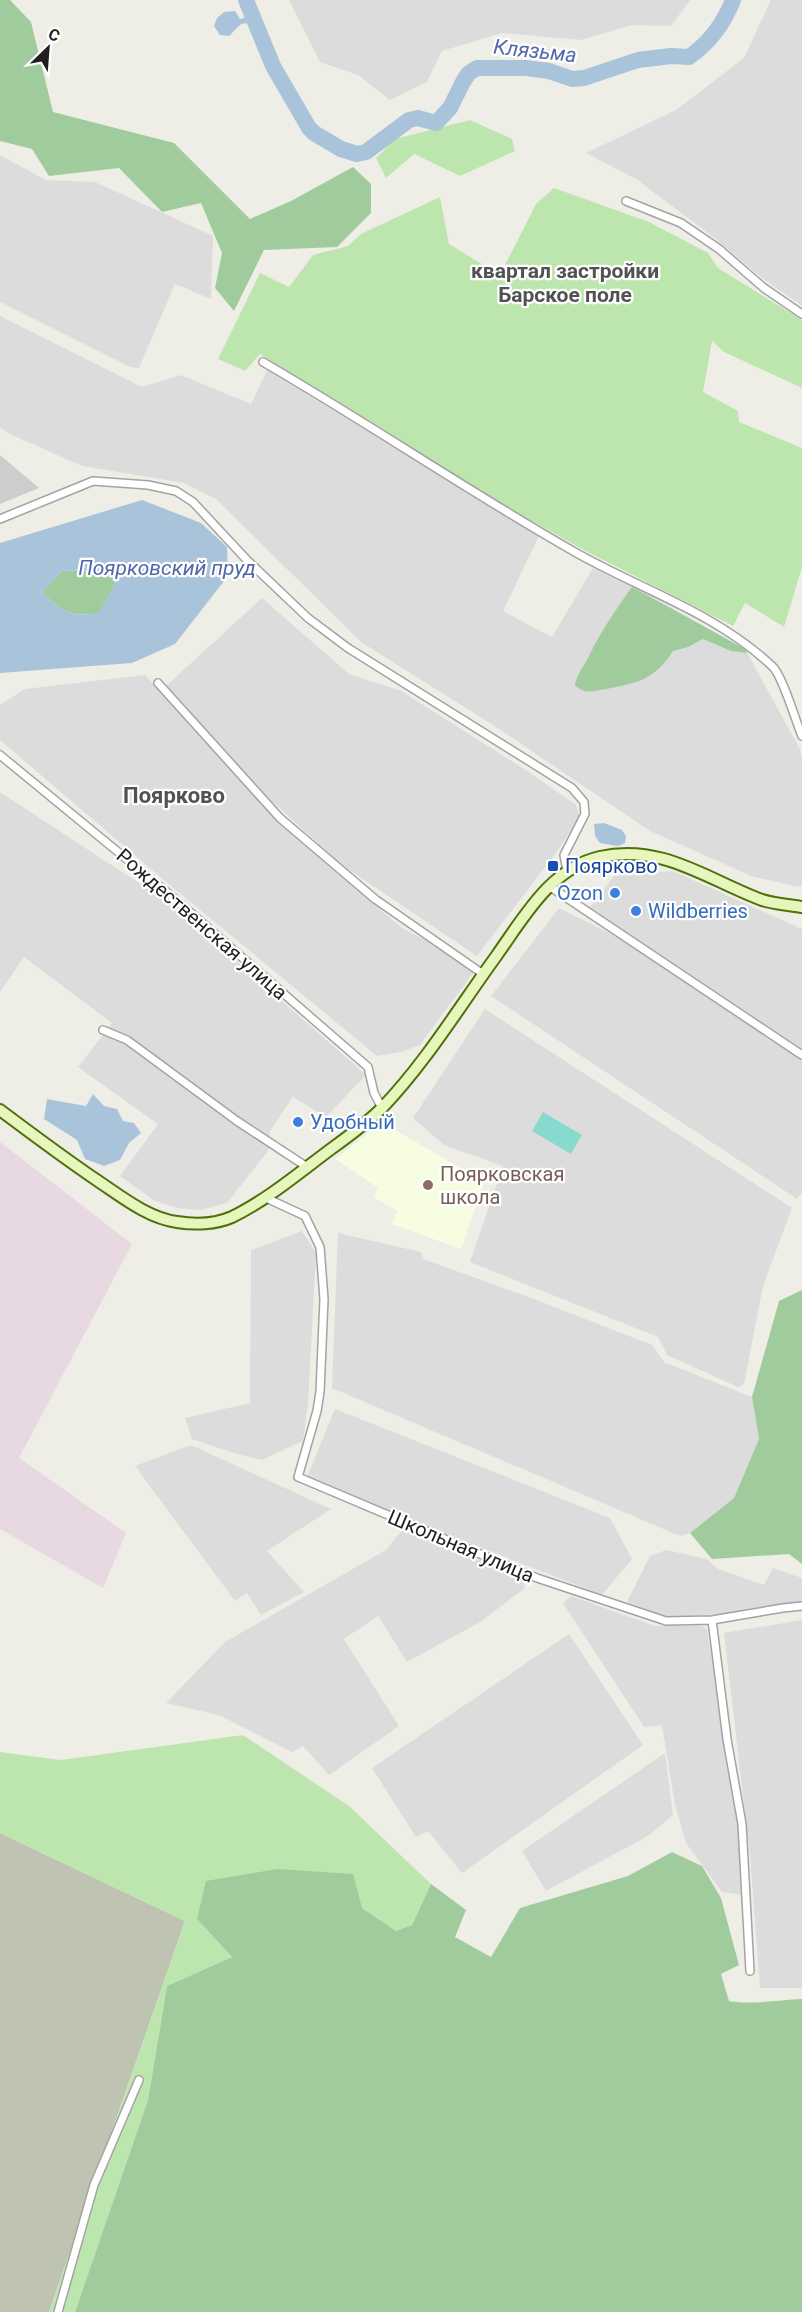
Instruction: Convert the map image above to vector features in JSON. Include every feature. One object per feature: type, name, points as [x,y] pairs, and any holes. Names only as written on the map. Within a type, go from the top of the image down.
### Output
[{"type":"main road","points":[[0,1110],[125,1200],[153,1215],[176,1222],[201,1224],[230,1218],[307,1167],[382,1108],[436,1041],[549,886],[567,871],[602,856],[644,854],[694,868],[763,900],[802,906]]},
{"type":"street","points":[[626,201],[681,223],[719,249],[764,288],[802,314]]},
{"type":"street","points":[[263,362],[344,409],[494,504],[575,552],[662,594],[730,632],[775,668],[802,736]]},
{"type":"street","points":[[0,519],[93,481],[148,485],[176,491],[194,502],[246,559],[308,618],[332,636],[572,788],[584,802],[585,814],[564,855],[567,871]]},
{"type":"street","points":[[158,683],[280,818],[375,899],[483,974]]},
{"type":"street","name":"Рождественская улица","points":[[0,755],[168,893],[368,1067],[374,1093],[382,1108]]},
{"type":"street","points":[[549,886],[802,1055]]},
{"type":"street","points":[[103,1030],[128,1040],[237,1121],[307,1167]]},
{"type":"street","name":"Школьная улица","points":[[264,1197],[305,1216],[320,1247],[324,1299],[320,1392],[317,1411],[298,1477],[537,1578],[666,1621],[712,1620],[802,1606]]},
{"type":"street","points":[[712,1620],[727,1739],[742,1824],[750,1971]]},
{"type":"street","points":[[58,2312],[94,2185],[139,2080]]},
{"type":"shaded area","points":[[289,0],[690,0],[671,26],[632,25],[581,40],[502,33],[442,51],[427,82],[390,100],[358,75],[320,62]]},
{"type":"shaded area","points":[[771,0],[802,0],[802,306],[762,278],[712,236],[636,179],[586,153],[676,110],[744,58]]},
{"type":"shaded area","points":[[0,155],[46,180],[95,182],[213,236],[211,299],[175,284],[139,368],[130,367],[0,302]]},
{"type":"shaded area","points":[[0,316],[142,387],[181,375],[251,404],[267,370],[539,536],[503,611],[552,637],[593,568],[651,596],[745,649],[800,749],[802,758],[802,885],[798,887],[751,876],[650,831],[499,729],[361,642],[216,499],[184,483],[82,466],[0,428]]},
{"type":"shaded area","points":[[0,455],[39,488],[0,504]]},
{"type":"shaded area","points":[[262,598],[349,674],[401,691],[529,772],[576,805],[580,816],[558,850],[477,956],[342,865],[254,785],[166,686]]},
{"type":"shaded area","points":[[145,675],[280,824],[402,928],[430,942],[473,973],[420,1045],[401,1052],[377,1056],[165,881],[0,740],[0,705],[25,689]]},
{"type":"shaded area","points":[[0,792],[174,906],[366,1075],[326,1117],[293,1097],[270,1131],[268,1151],[227,1203],[200,1210],[177,1208],[153,1200],[120,1176],[158,1124],[78,1067],[112,1023],[24,957],[0,992]]},
{"type":"shaded area","points":[[673,871],[802,929],[802,1049],[590,907],[614,876]]},
{"type":"shaded area","points":[[559,908],[623,940],[802,1061],[802,1192],[797,1199],[491,996]]},
{"type":"shaded area","points":[[485,1009],[792,1208],[763,1286],[744,1384],[738,1387],[667,1355],[658,1337],[470,1262],[503,1166],[444,1145],[413,1118]]},
{"type":"shaded area","points":[[543,1112],[582,1135],[571,1154],[532,1131]]},
{"type":"shaded area","name":"Поярковская школа","points":[[382,1122],[484,1182],[461,1249],[392,1224],[397,1211],[374,1197],[378,1188],[335,1159]]},
{"type":"shaded area","points":[[0,1142],[132,1244],[19,1458],[126,1533],[103,1588],[0,1529]]},
{"type":"shaded area","points":[[302,1231],[316,1253],[308,1404],[303,1441],[262,1460],[192,1439],[185,1418],[250,1403],[251,1250]]},
{"type":"shaded area","points":[[338,1233],[421,1252],[423,1259],[652,1345],[664,1362],[752,1397],[759,1439],[734,1498],[690,1533],[680,1536],[332,1388]]},
{"type":"shaded area","points":[[335,1409],[610,1518],[632,1559],[602,1595],[306,1479]]},
{"type":"shaded area","points":[[191,1445],[331,1509],[267,1551],[304,1592],[261,1615],[247,1593],[235,1601],[135,1466]]},
{"type":"shaded area","points":[[404,1528],[521,1577],[525,1588],[480,1622],[407,1662],[378,1616],[344,1639],[399,1726],[329,1775],[303,1746],[292,1752],[219,1715],[166,1703],[225,1642],[386,1550]]},
{"type":"shaded area","points":[[666,1550],[707,1559],[718,1569],[764,1585],[773,1568],[802,1578],[802,1603],[722,1614],[665,1617],[627,1602],[650,1556]]},
{"type":"shaded area","points":[[571,1596],[655,1626],[702,1626],[707,1630],[739,1821],[743,1895],[722,1892],[686,1843],[675,1805],[662,1725],[644,1727],[563,1603]]},
{"type":"shaded area","points":[[802,1620],[802,1988],[760,1988],[750,1855],[724,1633]]},
{"type":"shaded area","points":[[569,1634],[643,1745],[462,1873],[428,1831],[416,1837],[372,1768]]},
{"type":"shaded area","points":[[665,1753],[673,1815],[648,1836],[546,1891],[522,1851]]},
{"type":"shaded area","points":[[0,1833],[185,1921],[49,2312],[0,2312]]},
{"type":"green space","points":[[0,0],[10,0],[31,22],[53,112],[174,143],[250,219],[291,201],[353,167],[371,184],[371,213],[337,247],[264,250],[234,311],[215,288],[222,253],[201,203],[162,212],[119,168],[49,176],[32,149],[0,141]]},
{"type":"green space","points":[[470,120],[512,139],[515,151],[460,176],[414,154],[386,178],[376,158],[395,139]]},
{"type":"green space","points":[[554,188],[649,222],[708,253],[718,268],[802,320],[802,388],[724,352],[712,341],[703,392],[738,411],[739,422],[802,448],[802,567],[784,627],[745,603],[733,626],[582,549],[500,503],[260,354],[245,371],[218,359],[260,273],[289,287],[313,255],[348,246],[361,234],[440,197],[449,244],[500,275],[536,204]]},
{"type":"green space","points":[[102,570],[116,583],[99,613],[74,614],[68,612],[42,592],[62,571]]},
{"type":"green space","points":[[632,587],[745,649],[747,653],[731,651],[703,639],[688,647],[673,651],[659,668],[644,679],[593,691],[579,688],[575,685],[579,673],[604,629]]},
{"type":"green space","points":[[802,1290],[802,1564],[789,1554],[712,1559],[690,1533],[734,1498],[759,1439],[752,1397],[779,1301]]},
{"type":"green space","points":[[243,1735],[349,1806],[431,1884],[412,1925],[396,1931],[362,1908],[197,1919],[232,1957],[167,1986],[148,2100],[75,2312],[49,2312],[185,1921],[0,1833],[0,1752],[61,1760]]},
{"type":"green space","points":[[672,1852],[702,1866],[721,1898],[739,1965],[721,1974],[729,2001],[802,1999],[802,2312],[75,2312],[148,2100],[167,1986],[232,1957],[197,1919],[206,1881],[277,1869],[353,1874],[362,1908],[396,1931],[412,1925],[431,1884],[466,1910],[455,1937],[491,1957],[520,1908],[628,1876]]},
{"type":"water","points":[[235,11],[240,19],[253,16],[255,22],[241,24],[229,36],[220,35],[214,26],[217,18],[224,12]]},
{"type":"water","name":"Поярковский пруд","points":[[142,500],[201,523],[227,547],[228,576],[175,644],[132,663],[0,673],[0,543]],"holes":[[[102,570],[116,583],[98,613],[67,612],[42,592],[62,571]]]},
{"type":"water","points":[[604,823],[622,830],[626,836],[625,843],[618,846],[600,843],[595,836],[594,824]]},
{"type":"water","points":[[93,1094],[104,1106],[117,1109],[123,1121],[134,1123],[141,1133],[129,1143],[120,1160],[104,1166],[85,1159],[77,1140],[44,1119],[47,1099],[86,1106]]},
{"type":"waterway","name":"Клязьма","points":[[246,0],[273,66],[309,128],[341,149],[357,154],[366,152],[409,120],[418,118],[436,123],[450,108],[469,73],[477,68],[526,68],[549,71],[572,79],[584,78],[638,60],[671,56],[689,57],[715,32],[733,0]]},
{"type":"place","name":"Поярково","points":[[553,866]]},
{"type":"place","name":"Ozon","points":[[615,893]]},
{"type":"place","name":"Wildberries","points":[[636,911]]},
{"type":"place","name":"Удобный","points":[[298,1122]]},
{"type":"place","name":"Поярковская школа","points":[[428,1185]]},
{"type":"district","name":"квартал застройки Барское поле","points":[[565,283]]},
{"type":"district","name":"Поярково","points":[[174,795]]}]
